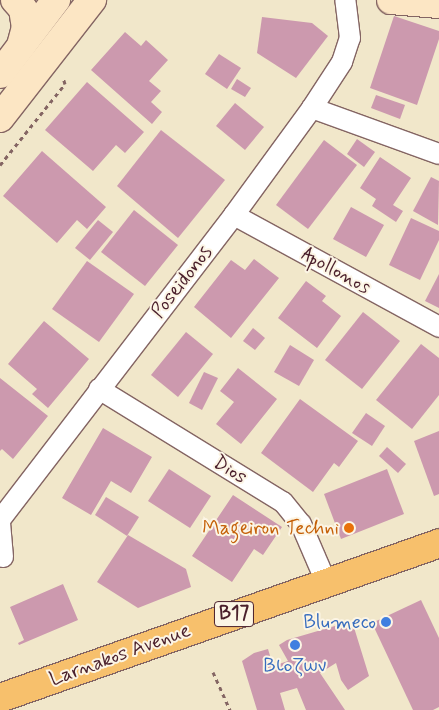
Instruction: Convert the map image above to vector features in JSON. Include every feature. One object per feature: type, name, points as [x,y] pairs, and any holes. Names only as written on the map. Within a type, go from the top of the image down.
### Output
[{"type":"main road","points":[[15,0],[23,9],[26,28],[21,46]]},
{"type":"main road","points":[[0,74],[56,0]]},
{"type":"main road","points":[[0,118],[92,0]]},
{"type":"main road","points":[[391,0],[439,4]]},
{"type":"main road","name":"Larnakos Avenue","points":[[0,698],[439,543]]},
{"type":"street","name":"Poseidonos","points":[[3,557],[0,520],[234,215],[312,108],[348,49],[350,25],[346,0]]},
{"type":"street","points":[[312,108],[439,154]]},
{"type":"street","name":"Apollonos","points":[[234,215],[439,327]]},
{"type":"street","name":"Dios","points":[[99,389],[282,502],[302,524],[326,582]]},
{"type":"path","points":[[213,672],[230,710]]},
{"type":"building","points":[[394,16],[439,31],[439,39],[417,105],[370,88]]},
{"type":"building","points":[[262,17],[312,23],[328,36],[296,78],[257,53]]},
{"type":"building","points":[[125,32],[141,46],[146,40],[168,60],[149,81],[161,91],[151,102],[162,112],[152,124],[91,70]]},
{"type":"building","points":[[219,54],[241,68],[227,89],[205,74]]},
{"type":"building","points":[[237,79],[251,88],[245,97],[231,89]]},
{"type":"building","points":[[87,82],[144,132],[125,153],[116,145],[93,171],[45,130]]},
{"type":"building","points":[[376,95],[405,105],[400,119],[371,108]]},
{"type":"building","points":[[235,103],[264,127],[245,150],[216,126]]},
{"type":"building","points":[[161,130],[225,180],[178,238],[117,186]]},
{"type":"building","points":[[357,139],[375,152],[364,167],[347,154]]},
{"type":"building","points":[[324,140],[357,165],[308,229],[276,205]]},
{"type":"building","points":[[42,151],[106,207],[87,229],[77,220],[57,243],[3,196]]},
{"type":"building","points":[[380,157],[411,178],[393,205],[403,211],[396,222],[372,206],[376,199],[360,188]]},
{"type":"building","points":[[431,177],[439,181],[438,225],[413,211]]},
{"type":"building","points":[[351,207],[384,225],[366,257],[333,239]]},
{"type":"building","points":[[134,210],[178,245],[145,286],[101,252]]},
{"type":"building","points":[[411,218],[439,231],[439,240],[420,280],[389,265]]},
{"type":"building","points":[[98,220],[113,232],[90,260],[75,248]]},
{"type":"building","points":[[254,259],[279,278],[231,338],[194,307],[231,260],[245,270]]},
{"type":"building","points":[[87,261],[134,294],[99,342],[52,309]]},
{"type":"building","points":[[439,274],[439,308],[425,301]]},
{"type":"building","points":[[306,281],[326,296],[322,301],[341,316],[317,348],[278,318]]},
{"type":"building","points":[[363,312],[400,341],[362,389],[325,360]]},
{"type":"building","points":[[44,321],[89,359],[48,408],[32,394],[37,389],[8,364]]},
{"type":"building","points":[[253,328],[265,338],[255,350],[243,341]]},
{"type":"building","points":[[186,332],[213,354],[178,397],[151,375]]},
{"type":"building","points":[[421,344],[439,358],[439,395],[412,429],[376,400]]},
{"type":"building","points":[[290,345],[314,360],[299,386],[274,372]]},
{"type":"building","points":[[238,368],[277,399],[241,444],[216,424],[234,402],[220,391]]},
{"type":"building","points":[[204,372],[218,378],[202,410],[189,403]]},
{"type":"building","points":[[0,378],[48,416],[13,459],[2,449],[0,451]]},
{"type":"building","points":[[300,399],[358,441],[339,467],[334,463],[313,492],[261,453]]},
{"type":"building","points":[[366,413],[385,426],[372,446],[352,433]]},
{"type":"building","points":[[103,428],[152,457],[131,493],[111,481],[91,515],[62,498]]},
{"type":"building","points":[[439,431],[439,494],[434,496],[414,441]]},
{"type":"building","points":[[387,447],[406,464],[398,473],[379,456]]},
{"type":"building","points":[[169,469],[211,496],[190,528],[148,501]]},
{"type":"building","points":[[387,469],[404,514],[341,539],[324,494]]},
{"type":"building","points":[[233,495],[282,527],[263,555],[254,549],[232,582],[192,556]]},
{"type":"building","points":[[106,497],[139,517],[127,536],[95,515]]},
{"type":"building","points":[[128,535],[186,569],[191,587],[138,608],[97,582]]},
{"type":"building","points":[[63,584],[78,620],[19,645],[18,643],[24,640],[10,607]]},
{"type":"building","points":[[421,600],[439,638],[439,707],[433,710],[413,710],[372,623]]},
{"type":"building","points":[[352,621],[369,676],[348,690],[341,680],[336,663],[320,673],[345,710],[306,710],[297,688],[280,693],[285,710],[257,710],[242,661],[254,653],[268,649],[273,666],[288,661],[279,645],[287,640]]},
{"type":"place","name":"Mageiron Techni","points":[[349,528]]},
{"type":"place","name":"Blumeco","points":[[386,622]]},
{"type":"place","name":"Βιοζων","points":[[295,645]]}]
